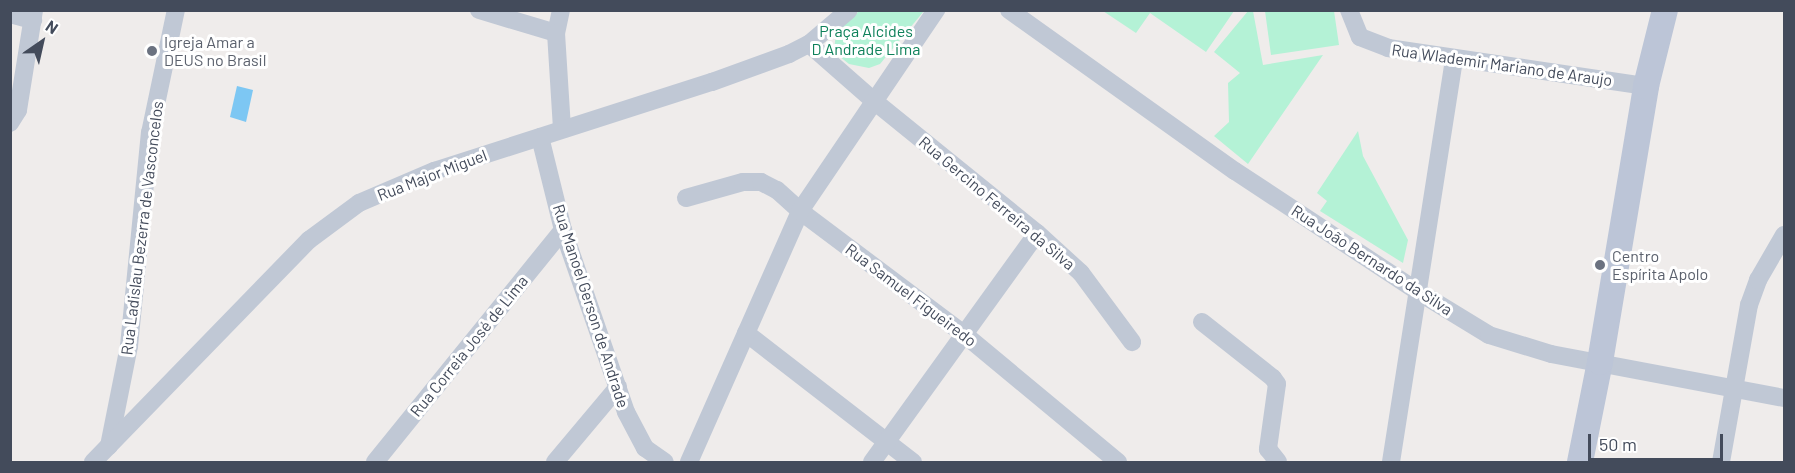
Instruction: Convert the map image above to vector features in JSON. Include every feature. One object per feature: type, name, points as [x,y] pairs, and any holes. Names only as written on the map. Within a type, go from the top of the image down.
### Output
[{"type":"main road","points":[[1580,462],[1600,363],[1646,86],[1665,10]]},
{"type":"street","name":"Rua Ladislau Bezerra de Vasconcelos","points":[[109,446],[129,346],[150,133],[176,10]]},
{"type":"street","points":[[479,10],[556,33]]},
{"type":"street","points":[[561,10],[556,33],[562,129]]},
{"type":"street","name":"Rua Major Miguel","points":[[93,462],[309,240],[359,203],[434,171],[712,82],[809,44],[849,10]]},
{"type":"street","points":[[689,462],[800,211],[936,10]]},
{"type":"street","name":"Rua João Bernardo da Silva","points":[[1009,10],[1235,171],[1417,291],[1489,335],[1521,347],[1734,390],[1785,398]]},
{"type":"street","name":"Rua Wlademir Mariano de Araujo","points":[[1349,10],[1360,37],[1388,48],[1646,86]]},
{"type":"street","points":[[10,14],[34,15],[18,110],[10,123]]},
{"type":"street","name":"Rua Gercino Ferreira da Silva","points":[[809,44],[874,101],[1037,233],[1081,273],[1132,342]]},
{"type":"street","points":[[1391,462],[1454,58]]},
{"type":"street","name":"Rua Manoel Gerson de Andrade","points":[[540,137],[563,230],[635,432],[645,447],[665,462]]},
{"type":"street","name":"Rua Samuel Figueiredo","points":[[686,198],[743,182],[761,182],[777,190],[800,211],[965,335],[1118,462]]},
{"type":"street","name":"Rua Correia José de Lima","points":[[375,462],[563,230]]},
{"type":"street","points":[[872,462],[1037,233]]},
{"type":"street","points":[[1721,462],[1749,305],[1758,280],[1785,235]]},
{"type":"street","points":[[1202,322],[1273,378],[1277,384],[1268,449],[1278,462]]},
{"type":"street","points":[[746,333],[913,462]]},
{"type":"street","points":[[555,462],[618,387]]},
{"type":"green space","name":"Praça Alcides D Andrade Lima","points":[[859,11],[924,11],[880,64],[869,68],[849,64],[834,52],[836,32]]},
{"type":"green space","points":[[1103,11],[1234,11],[1206,52],[1150,13],[1136,33]]},
{"type":"green space","points":[[1248,11],[1253,11],[1263,65],[1323,55],[1248,164],[1214,136],[1229,122],[1228,83],[1240,73],[1214,52]]},
{"type":"green space","points":[[1265,11],[1334,11],[1339,45],[1271,55]]},
{"type":"green space","points":[[1358,131],[1363,156],[1408,240],[1403,263],[1320,211],[1327,201],[1317,193]]},
{"type":"water","points":[[237,86],[253,90],[246,122],[230,117]]},
{"type":"place","name":"Igreja Amar a DEUS no Brasil","points":[[152,51]]},
{"type":"place","name":"Centro Espírita Apolo","points":[[1600,265]]}]
